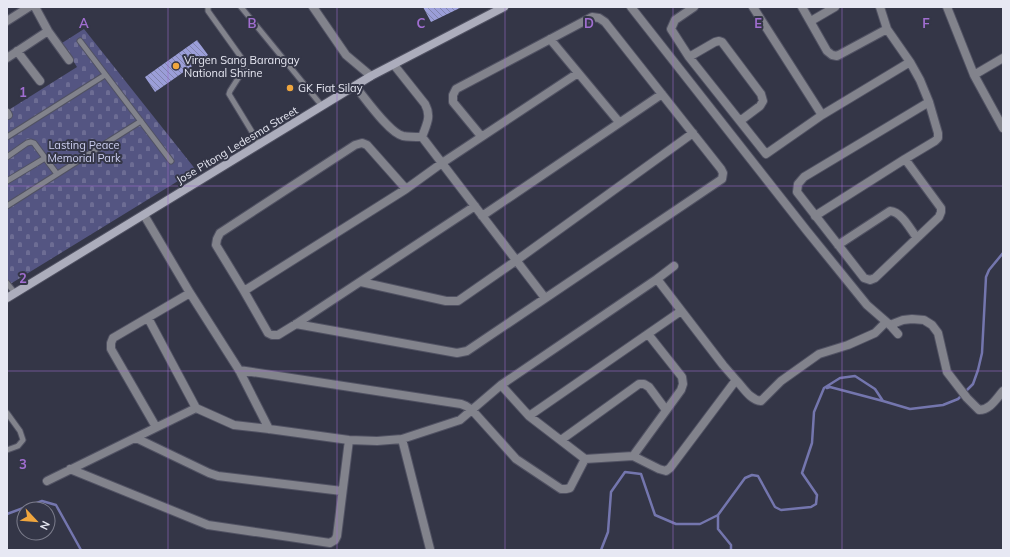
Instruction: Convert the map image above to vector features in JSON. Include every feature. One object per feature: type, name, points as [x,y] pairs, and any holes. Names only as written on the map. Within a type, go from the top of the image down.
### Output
[{"type":"main road","name":"Jose Pitong Ledesma Street","points":[[7,298],[371,76],[504,7]]},
{"type":"street","points":[[7,21],[29,7]]},
{"type":"street","points":[[35,7],[48,31],[69,60]]},
{"type":"street","points":[[313,7],[346,55],[371,76]]},
{"type":"street","points":[[632,7],[807,231],[867,305],[898,334]]},
{"type":"street","points":[[694,7],[675,20],[671,29],[689,57],[766,154]]},
{"type":"street","points":[[753,7],[822,115]]},
{"type":"street","points":[[802,7],[828,51],[832,55],[837,56],[888,29]]},
{"type":"street","points":[[811,21],[835,7]]},
{"type":"street","points":[[815,216],[938,138],[938,133],[929,102],[920,80],[888,29],[880,7]]},
{"type":"street","points":[[947,7],[974,75],[1003,128]]},
{"type":"street","points":[[296,324],[457,353],[467,351],[722,179],[723,174],[721,168],[605,22],[599,18],[592,17],[456,89],[453,95],[453,102],[482,136]]},
{"type":"street","points":[[7,58],[48,31]]},
{"type":"street","points":[[550,39],[619,122]]},
{"type":"street","points":[[689,57],[715,42],[722,42],[761,94],[763,101],[760,106],[740,121]]},
{"type":"street","points":[[17,51],[40,81]]},
{"type":"street","points":[[974,75],[1003,58]]},
{"type":"street","points":[[753,162],[822,115],[910,62]]},
{"type":"street","points":[[394,65],[425,104],[428,110],[429,117],[422,137]]},
{"type":"street","points":[[244,291],[406,189],[482,136],[578,73]]},
{"type":"street","points":[[355,86],[394,132],[403,136],[422,137],[545,298]]},
{"type":"street","points":[[482,216],[662,94]]},
{"type":"street","points":[[905,159],[941,208],[941,212],[939,216],[917,238],[875,278],[870,280],[864,278],[797,192],[798,184],[804,177],[929,102]]},
{"type":"street","points":[[361,282],[446,301],[458,301],[693,133]]},
{"type":"street","points":[[406,189],[367,145],[362,143],[355,145],[220,233],[216,245],[268,333],[278,336],[475,206]]},
{"type":"street","points":[[838,245],[890,212],[900,215],[917,238]]},
{"type":"street","points":[[144,215],[190,293],[239,370],[269,429]]},
{"type":"street","points":[[148,318],[196,408],[234,425],[349,440],[377,441],[402,439],[460,420],[501,385],[674,266]]},
{"type":"street","points":[[657,279],[722,365],[752,398],[757,400],[761,401],[781,381],[819,354],[848,345],[874,333],[888,324],[912,319],[924,320],[932,325],[938,332],[947,372],[960,390],[979,410],[988,408],[1003,392]]},
{"type":"street","points":[[156,427],[111,348],[111,343],[113,338],[190,293]]},
{"type":"street","points":[[529,416],[681,311]]},
{"type":"street","points":[[633,456],[681,390],[683,384],[682,377],[648,334]]},
{"type":"street","points":[[239,370],[461,404],[472,410],[516,459],[561,489],[566,490],[570,488],[585,459]]},
{"type":"street","points":[[501,385],[529,416],[585,459],[633,456],[666,471],[670,468],[736,380]]},
{"type":"street","points":[[561,440],[639,384],[644,384],[649,387],[666,410]]},
{"type":"street","points":[[46,480],[196,408]]},
{"type":"street","points":[[136,438],[218,476],[342,491]]},
{"type":"street","points":[[402,439],[430,550]]},
{"type":"street","points":[[70,469],[208,525],[330,543],[335,540],[337,536],[349,440]]},
{"type":"lane","points":[[208,7],[208,11],[243,60],[244,69],[229,94],[260,144]]},
{"type":"lane","points":[[240,7],[322,106]]},
{"type":"lane","points":[[80,41],[171,161]]},
{"type":"lane","points":[[7,137],[105,75]]},
{"type":"lane","points":[[7,206],[141,122]]},
{"type":"lane","points":[[7,157],[27,143],[34,143],[57,174]]},
{"type":"lane","points":[[8,179],[45,158]]},
{"type":"lane","points":[[7,282],[15,293]]},
{"type":"lane","points":[[7,413],[20,431],[23,440],[18,446],[7,450]]},
{"type":"green space","name":"Lasting Peace Memorial Park","points":[[84,29],[196,170],[7,286],[7,111],[77,67],[62,43]]},
{"type":"building","points":[[423,7],[462,7],[431,22]]},
{"type":"building","name":"Virgen Sang Barangay National Shrine","points":[[197,40],[208,55],[155,92],[145,77]]},
{"type":"waterway","points":[[731,550],[731,545],[718,529],[718,515],[745,478],[752,475],[758,476],[775,507],[781,510],[811,507],[816,504],[817,495],[802,473],[812,443],[814,412],[824,388],[840,378],[855,376],[875,389],[883,401],[910,409],[943,405],[958,399],[973,384],[982,353],[986,277],[989,270],[1003,253]]},
{"type":"waterway","points":[[827,388],[830,387],[883,401]]},
{"type":"waterway","points":[[601,550],[608,532],[611,492],[625,472],[641,474],[655,515],[676,524],[700,524],[718,515]]},
{"type":"waterway","points":[[7,514],[42,501],[56,505],[81,550]]},
{"type":"place","name":"Virgen Sang Barangay National Shrine","points":[[176,66]]},
{"type":"place","name":"GK Fiat Silay","points":[[290,88]]}]
